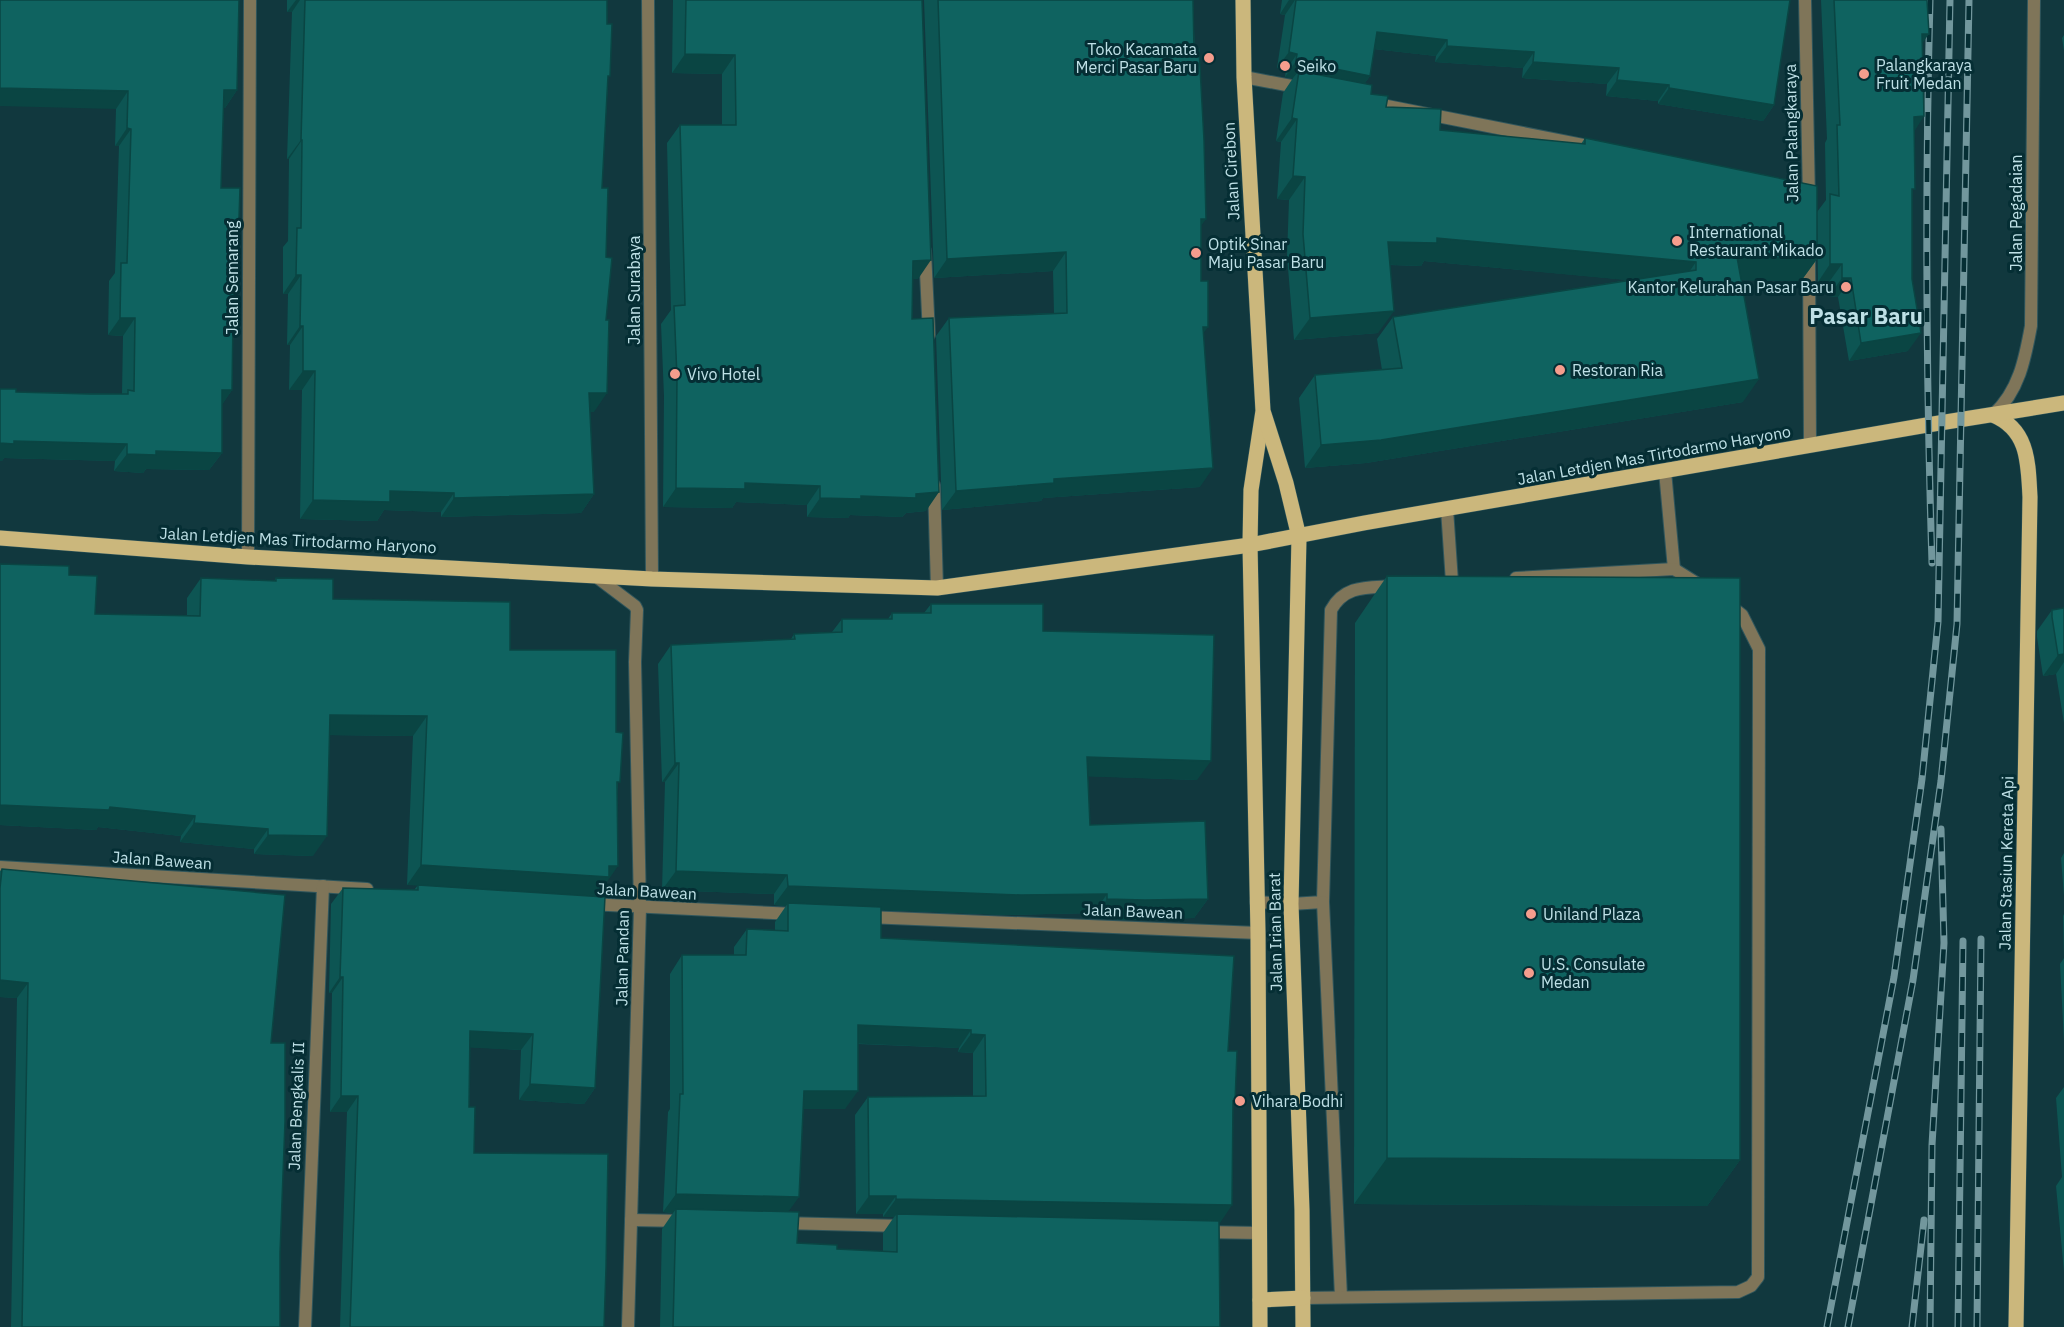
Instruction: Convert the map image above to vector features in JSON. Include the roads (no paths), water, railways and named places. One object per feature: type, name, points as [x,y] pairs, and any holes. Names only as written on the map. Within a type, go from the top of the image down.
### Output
[{"type":"main road","name":"Jalan Cirebon","points":[[1243,0],[1244,77],[1263,411],[1251,490],[1250,545]]},
{"type":"main road","name":"Jalan Letdjen Mas Tirtodarmo Haryono","points":[[0,538],[248,557],[652,579],[937,588],[1299,537],[1364,523],[1927,424],[2064,403]]},
{"type":"main road","name":"Jalan Cirebon","points":[[1263,411],[1286,483],[1299,537]]},
{"type":"main road","name":"Jalan Stasiun Kereta Api","points":[[1993,415],[2012,426],[2020,438],[2028,467],[2030,497],[2016,1327]]},
{"type":"main road","name":"Jalan Irian Barat","points":[[1299,537],[1291,904],[1302,1210],[1303,1327]]},
{"type":"main road","name":"Jalan Irian Barat","points":[[1250,545],[1258,933],[1260,1327]]},
{"type":"main road","points":[[1260,1300],[1302,1298]]},
{"type":"street","name":"Jalan Semarang","points":[[248,557],[250,0]]},
{"type":"street","name":"Jalan Surabaya","points":[[648,0],[652,579]]},
{"type":"street","name":"Jalan Palangkaraya","points":[[1805,0],[1804,189],[1809,214]]},
{"type":"street","name":"Jalan Pegadaian","points":[[1993,415],[2014,389],[2025,361],[2031,326],[2034,0]]},
{"type":"street","points":[[1244,77],[1313,91]]},
{"type":"street","points":[[1359,100],[1602,149]]},
{"type":"street","points":[[925,234],[929,351]]},
{"type":"street","points":[[1809,237],[1810,446]]},
{"type":"street","points":[[933,469],[937,588]]},
{"type":"street","points":[[1665,471],[1674,569]]},
{"type":"street","points":[[1447,509],[1452,582]]},
{"type":"street","points":[[1302,1298],[1738,1292],[1751,1286],[1758,1277],[1759,649],[1742,615],[1713,593],[1674,569],[1499,579]]},
{"type":"street","name":"Jalan Pandan","points":[[594,575],[635,606],[637,610],[635,662],[640,908],[628,1327]]},
{"type":"street","points":[[1341,1298],[1323,902],[1331,610],[1343,594],[1357,589],[1404,585]]},
{"type":"street","name":"Jalan Bawean","points":[[0,867],[381,890]]},
{"type":"street","name":"Jalan Bengkalis II","points":[[305,1327],[322,886]]},
{"type":"street","points":[[1256,902],[1291,904],[1323,902]]},
{"type":"street","name":"Jalan Bawean","points":[[581,904],[806,914]]},
{"type":"street","name":"Jalan Bawean","points":[[854,916],[1258,933]]},
{"type":"street","points":[[631,1220],[699,1221]]},
{"type":"street","points":[[770,1223],[913,1226]]},
{"type":"street","points":[[1187,1232],[1260,1233]]},
{"type":"railway","points":[[1930,0],[1927,282],[1932,563]]},
{"type":"railway","points":[[1827,1327],[1894,977],[1922,779],[1938,622],[1950,0]]},
{"type":"railway","points":[[1848,1327],[1913,980],[1941,781],[1957,624],[1969,0]]},
{"type":"railway","points":[[1930,1327],[1932,1145],[1944,943],[1941,829]]},
{"type":"railway","points":[[1977,1327],[1981,939]]},
{"type":"railway","points":[[1958,1327],[1963,941]]},
{"type":"railway","points":[[1912,1327],[1924,1220]]},
{"type":"place","name":"Toko Kacamata Merci Pasar Baru","points":[[1209,58]]},
{"type":"place","name":"Seiko","points":[[1285,66]]},
{"type":"place","name":"Palangkaraya Fruit Medan","points":[[1864,74]]},
{"type":"place","name":"International Restaurant Mikado","points":[[1677,241]]},
{"type":"place","name":"Optik Sinar Maju Pasar Baru","points":[[1196,253]]},
{"type":"place","name":"Kantor Kelurahan Pasar Baru","points":[[1846,287]]},
{"type":"place","name":"Restoran Ria","points":[[1560,370]]},
{"type":"place","name":"Vivo Hotel","points":[[675,374]]},
{"type":"place","name":"Uniland Plaza","points":[[1531,914]]},
{"type":"place","name":"U.S. Consulate Medan","points":[[1529,973]]},
{"type":"place","name":"Vihara Bodhi","points":[[1240,1101]]},
{"type":"district","name":"Pasar Baru","points":[[1866,316]]}]
